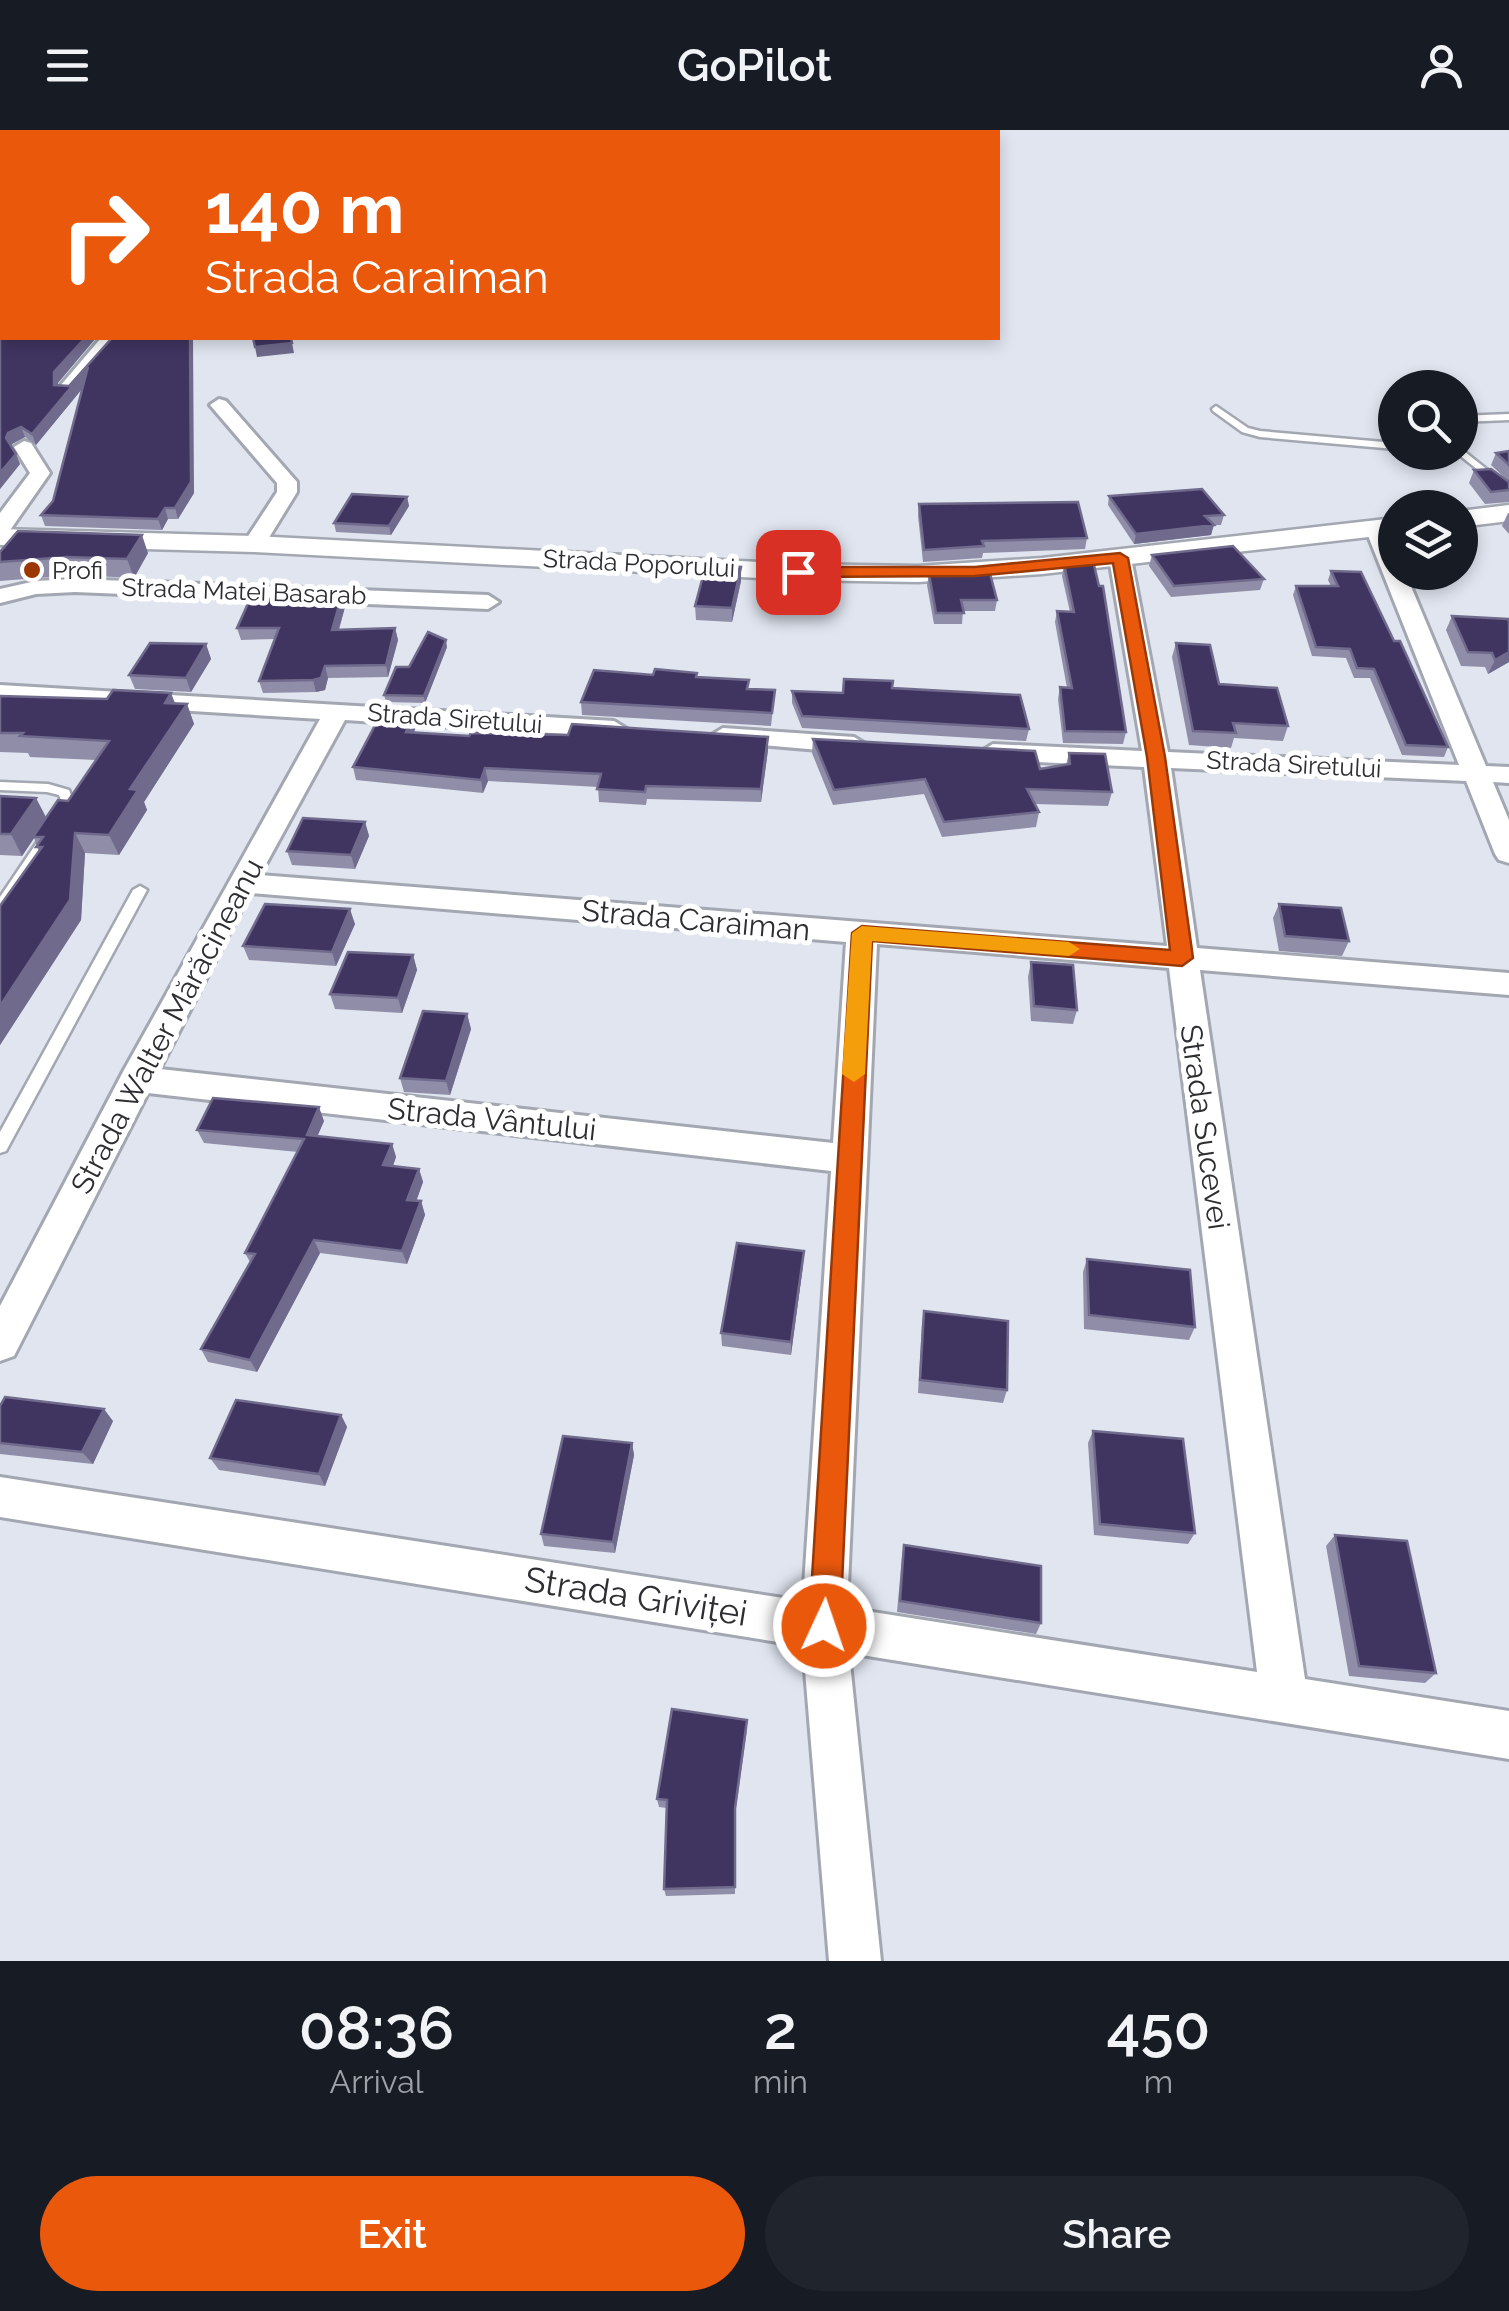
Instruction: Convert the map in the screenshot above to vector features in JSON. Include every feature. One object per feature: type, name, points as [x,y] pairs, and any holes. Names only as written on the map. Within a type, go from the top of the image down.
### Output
[{"type":"street","points":[[67,389],[108,340]]},
{"type":"street","points":[[218,406],[287,482],[287,492],[254,544]]},
{"type":"street","points":[[0,528],[40,473],[24,447]]},
{"type":"street","points":[[1478,516],[1509,513]]},
{"type":"street","name":"Strada Poporului","points":[[0,537],[254,544],[848,574],[975,572],[1378,528]]},
{"type":"street","name":"Strada Sucevei","points":[[1120,558],[1156,757],[1284,1698]]},
{"type":"street","name":"Strada Matei Basarab","points":[[0,596],[28,589],[98,587],[259,590],[488,602]]},
{"type":"street","points":[[1408,590],[1509,854]]},
{"type":"street","name":"Strada Siretului","points":[[0,692],[642,730]]},
{"type":"street","name":"Strada Walter Mărăcineanu","points":[[0,1344],[241,883],[338,710]]},
{"type":"street","points":[[701,734],[879,746]]},
{"type":"street","name":"Strada Siretului","points":[[958,751],[1509,775]]},
{"type":"street","name":"Strada Caraiman","points":[[241,883],[1509,984]]},
{"type":"street","points":[[856,1961],[824,1626],[862,933]]},
{"type":"street","name":"Strada Vântului","points":[[136,1080],[848,1159]]},
{"type":"street","name":"Strada Griviței","points":[[0,1497],[1509,1734]]},
{"type":"lane","points":[[1216,409],[1260,434],[1378,444]]},
{"type":"lane","points":[[1478,418],[1509,417]]},
{"type":"lane","points":[[1478,466],[1509,492]]},
{"type":"lane","points":[[0,786],[48,788],[65,793],[68,803],[0,907]]},
{"type":"lane","points":[[0,876],[20,878]]},
{"type":"lane","points":[[0,1147],[140,890]]},
{"type":"building","points":[[0,340],[83,340],[54,372],[54,385],[69,386],[110,340],[190,340],[191,482],[175,508],[165,508],[158,519],[41,515],[53,501],[88,367],[32,434],[21,427],[8,433],[6,438],[16,454],[0,473]]},
{"type":"building","points":[[253,340],[292,343],[255,347]]},
{"type":"building","points":[[1509,451],[1509,465],[1496,453]]},
{"type":"building","points":[[1491,469],[1509,482],[1509,490],[1491,492],[1474,470]]},
{"type":"building","points":[[1202,489],[1224,515],[1205,516],[1214,525],[1136,534],[1109,496]]},
{"type":"building","points":[[352,494],[407,497],[389,526],[334,523]]},
{"type":"building","points":[[1078,502],[1087,538],[982,541],[984,546],[924,550],[919,504]]},
{"type":"building","points":[[18,531],[142,535],[127,559],[67,557],[0,562],[0,552]]},
{"type":"building","points":[[1233,546],[1264,579],[1174,586],[1152,555]]},
{"type":"building","points":[[1093,561],[1099,586],[1103,586],[1126,732],[1065,731],[1060,687],[1072,688],[1057,611],[1074,612],[1064,564]]},
{"type":"building","points":[[706,565],[741,567],[732,608],[695,606]]},
{"type":"building","points":[[989,570],[997,600],[961,600],[964,613],[936,613],[929,574]]},
{"type":"building","points":[[1331,571],[1361,572],[1394,641],[1400,641],[1448,747],[1406,745],[1374,669],[1357,668],[1350,649],[1316,647],[1296,586],[1338,586]]},
{"type":"building","points":[[313,594],[342,595],[332,630],[395,628],[386,665],[325,666],[321,678],[313,680],[259,681],[279,628],[237,628],[250,599],[309,599]]},
{"type":"building","points":[[1452,616],[1508,619],[1509,652],[1495,660],[1492,653],[1468,652]]},
{"type":"building","points":[[428,632],[446,640],[424,696],[384,695],[396,667],[409,667]]},
{"type":"building","points":[[150,643],[206,644],[186,678],[129,675]]},
{"type":"building","points":[[1176,643],[1210,645],[1219,684],[1277,688],[1288,726],[1233,723],[1236,733],[1193,731]]},
{"type":"building","points":[[655,669],[697,673],[696,677],[749,680],[747,689],[775,690],[772,713],[581,702],[594,670],[653,675]]},
{"type":"building","points":[[844,679],[893,681],[892,688],[1020,695],[1029,729],[802,716],[792,691],[843,693]]},
{"type":"building","points":[[113,690],[171,693],[165,703],[187,704],[130,789],[138,790],[109,835],[75,833],[70,900],[0,1006],[0,906],[42,847],[36,847],[43,837],[33,837],[58,800],[68,801],[109,741],[0,733],[0,696],[107,699]]},
{"type":"building","points":[[382,712],[414,714],[406,732],[568,735],[572,724],[768,737],[761,789],[597,789],[601,774],[485,768],[481,780],[353,767]]},
{"type":"building","points":[[813,739],[1035,751],[1040,769],[1070,764],[1069,753],[1105,754],[1112,792],[1027,789],[1039,812],[944,822],[925,779],[834,790]]},
{"type":"building","points":[[0,796],[36,798],[11,834],[0,834]]},
{"type":"building","points":[[303,818],[365,822],[351,855],[287,851]]},
{"type":"building","points":[[265,904],[350,909],[332,952],[243,946]]},
{"type":"building","points":[[1279,904],[1341,908],[1349,941],[1285,936]]},
{"type":"building","points":[[348,952],[413,955],[398,998],[330,994]]},
{"type":"building","points":[[1031,962],[1073,965],[1077,1010],[1034,1006]]},
{"type":"building","points":[[423,1011],[467,1014],[446,1081],[400,1078]]},
{"type":"building","points":[[213,1098],[319,1107],[307,1135],[392,1144],[383,1165],[419,1169],[407,1200],[421,1201],[402,1251],[314,1240],[250,1360],[201,1349],[255,1254],[245,1253],[304,1139],[197,1130]]},
{"type":"building","points":[[737,1243],[804,1251],[791,1342],[721,1333]]},
{"type":"building","points":[[1087,1259],[1190,1270],[1195,1327],[1089,1315]]},
{"type":"building","points":[[924,1311],[1008,1321],[1007,1390],[920,1380]]},
{"type":"building","points":[[5,1397],[104,1409],[82,1452],[0,1443],[0,1406]]},
{"type":"building","points":[[236,1400],[341,1415],[319,1474],[210,1458]]},
{"type":"building","points":[[1093,1431],[1183,1439],[1195,1533],[1100,1524]]},
{"type":"building","points":[[563,1436],[632,1443],[613,1542],[541,1534]]},
{"type":"building","points":[[1335,1535],[1407,1541],[1436,1673],[1359,1666]]},
{"type":"building","points":[[904,1545],[1041,1566],[1041,1623],[900,1601]]},
{"type":"building","points":[[672,1709],[747,1720],[735,1808],[735,1887],[664,1889],[667,1800],[657,1799]]},
{"type":"slow traffic","points":[[854,1074],[862,933],[1069,949]]},
{"type":"place","name":"Profi","points":[[32,570]]},
{"type":"route","points":[[798,572],[975,572],[1120,558],[1156,757],[1182,958],[862,933],[824,1626]]}]
